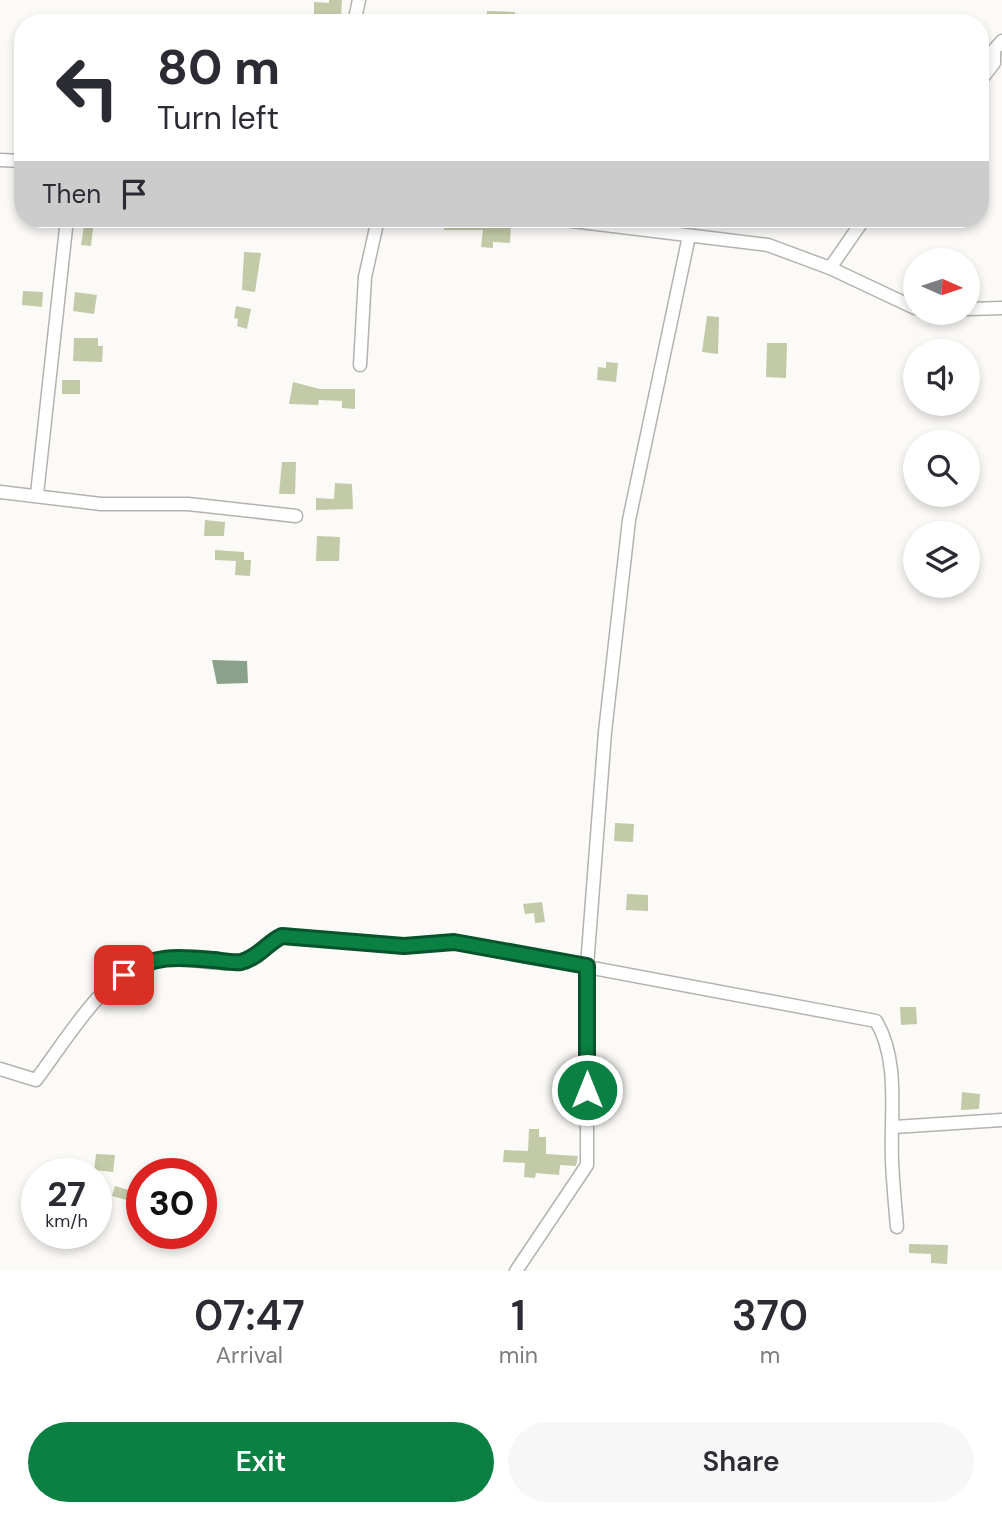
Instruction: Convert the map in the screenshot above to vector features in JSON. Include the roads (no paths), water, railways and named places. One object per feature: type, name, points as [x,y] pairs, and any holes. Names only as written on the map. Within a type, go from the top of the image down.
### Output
[{"type":"street","points":[[998,66],[994,50],[1002,41]]},
{"type":"street","points":[[37,494],[66,228]]},
{"type":"street","points":[[360,365],[365,277],[376,228]]},
{"type":"street","points":[[626,228],[768,245],[830,268],[903,302]]},
{"type":"street","points":[[830,268],[858,228]]},
{"type":"street","points":[[516,1271],[587,1165],[587,966],[605,732],[629,520],[689,236]]},
{"type":"street","points":[[980,309],[1002,308]]},
{"type":"street","points":[[0,492],[37,494],[46,498],[101,504],[188,504],[296,516]]},
{"type":"street","points":[[0,1069],[36,1080],[106,987],[143,962],[179,957],[239,962],[251,958],[268,943],[282,936],[404,946],[454,942],[876,1021],[886,1037],[894,1127],[892,1158],[897,1227]]},
{"type":"street","points":[[894,1127],[1002,1120]]}]
